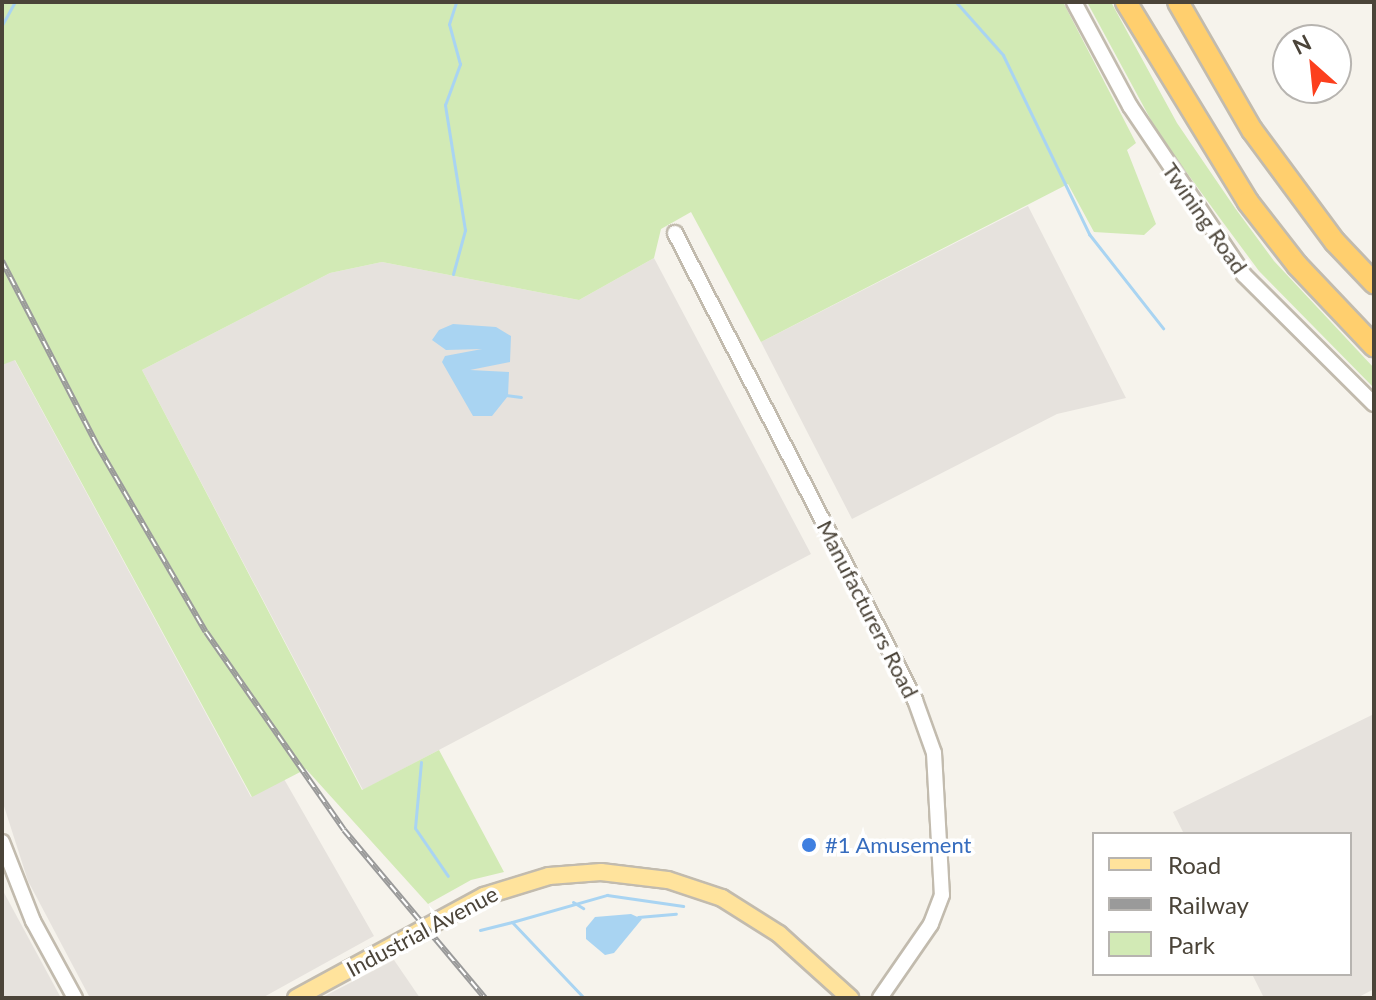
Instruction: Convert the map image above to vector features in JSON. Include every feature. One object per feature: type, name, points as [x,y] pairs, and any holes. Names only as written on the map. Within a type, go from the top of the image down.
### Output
[{"type":"highway","points":[[1126,2],[1248,202],[1297,265],[1374,346]]},
{"type":"highway","points":[[1178,2],[1252,130],[1335,242],[1374,283]]},
{"type":"main road","name":"Industrial Avenue","points":[[296,998],[484,896],[538,879],[601,872],[668,880],[722,898],[779,934],[850,998]]},
{"type":"street","name":"Twining Road","points":[[1074,2],[1130,106],[1244,275],[1374,404]]},
{"type":"street","name":"Manufacturers Road","points":[[675,233],[915,700],[934,753],[942,895],[931,924],[880,998]]},
{"type":"street","points":[[2,842],[33,921],[75,998]]},
{"type":"shaded area","points":[[1028,206],[1126,398],[1057,414],[852,519],[761,342]]},
{"type":"shaded area","points":[[654,258],[811,554],[363,790],[142,370],[330,273],[382,262],[579,300]]},
{"type":"shaded area","points":[[14,359],[251,797],[284,779],[374,936],[262,998],[90,998],[28,881],[2,800],[2,365]]},
{"type":"shaded area","points":[[1374,714],[1374,989],[1357,998],[1264,998],[1253,976],[1352,976],[1352,832],[1183,832],[1173,812]]},
{"type":"shaded area","points":[[2,889],[61,998],[2,998]]},
{"type":"shaded area","points":[[394,960],[420,998],[321,998]]},
{"type":"green space","points":[[2,2],[1063,2],[1136,143],[1127,150],[1156,224],[1144,235],[1094,232],[1068,184],[761,342],[691,212],[661,229],[654,258],[579,300],[382,262],[330,273],[142,370],[362,790],[439,750],[504,872],[471,880],[428,904],[306,769],[252,797],[15,360],[2,365]]},
{"type":"green space","points":[[1087,2],[1111,2],[1177,123],[1274,261],[1374,368],[1374,388],[1259,271],[1158,133]]},
{"type":"water","points":[[453,324],[496,327],[511,336],[510,362],[470,370],[509,372],[508,396],[492,416],[473,416],[442,362],[445,356],[482,349],[446,350],[432,340],[439,330]]},
{"type":"water","points":[[631,914],[642,919],[614,953],[605,955],[586,939],[586,928],[595,917]]},
{"type":"waterway","points":[[2,25],[15,2]]},
{"type":"waterway","points":[[453,274],[465,230],[445,105],[460,64],[449,24],[456,2]]},
{"type":"waterway","points":[[956,2],[1003,55],[1089,234],[1163,328]]},
{"type":"waterway","points":[[505,395],[521,397]]},
{"type":"waterway","points":[[421,762],[415,828],[448,876]]},
{"type":"waterway","points":[[512,922],[607,895],[683,906]]},
{"type":"waterway","points":[[573,902],[583,908]]},
{"type":"waterway","points":[[638,917],[676,914]]},
{"type":"waterway","points":[[480,930],[512,922],[584,998]]},
{"type":"railway","points":[[2,261],[97,445],[206,632],[344,830],[485,998]]},
{"type":"place","name":"#1 Amusement","points":[[809,845]]}]
